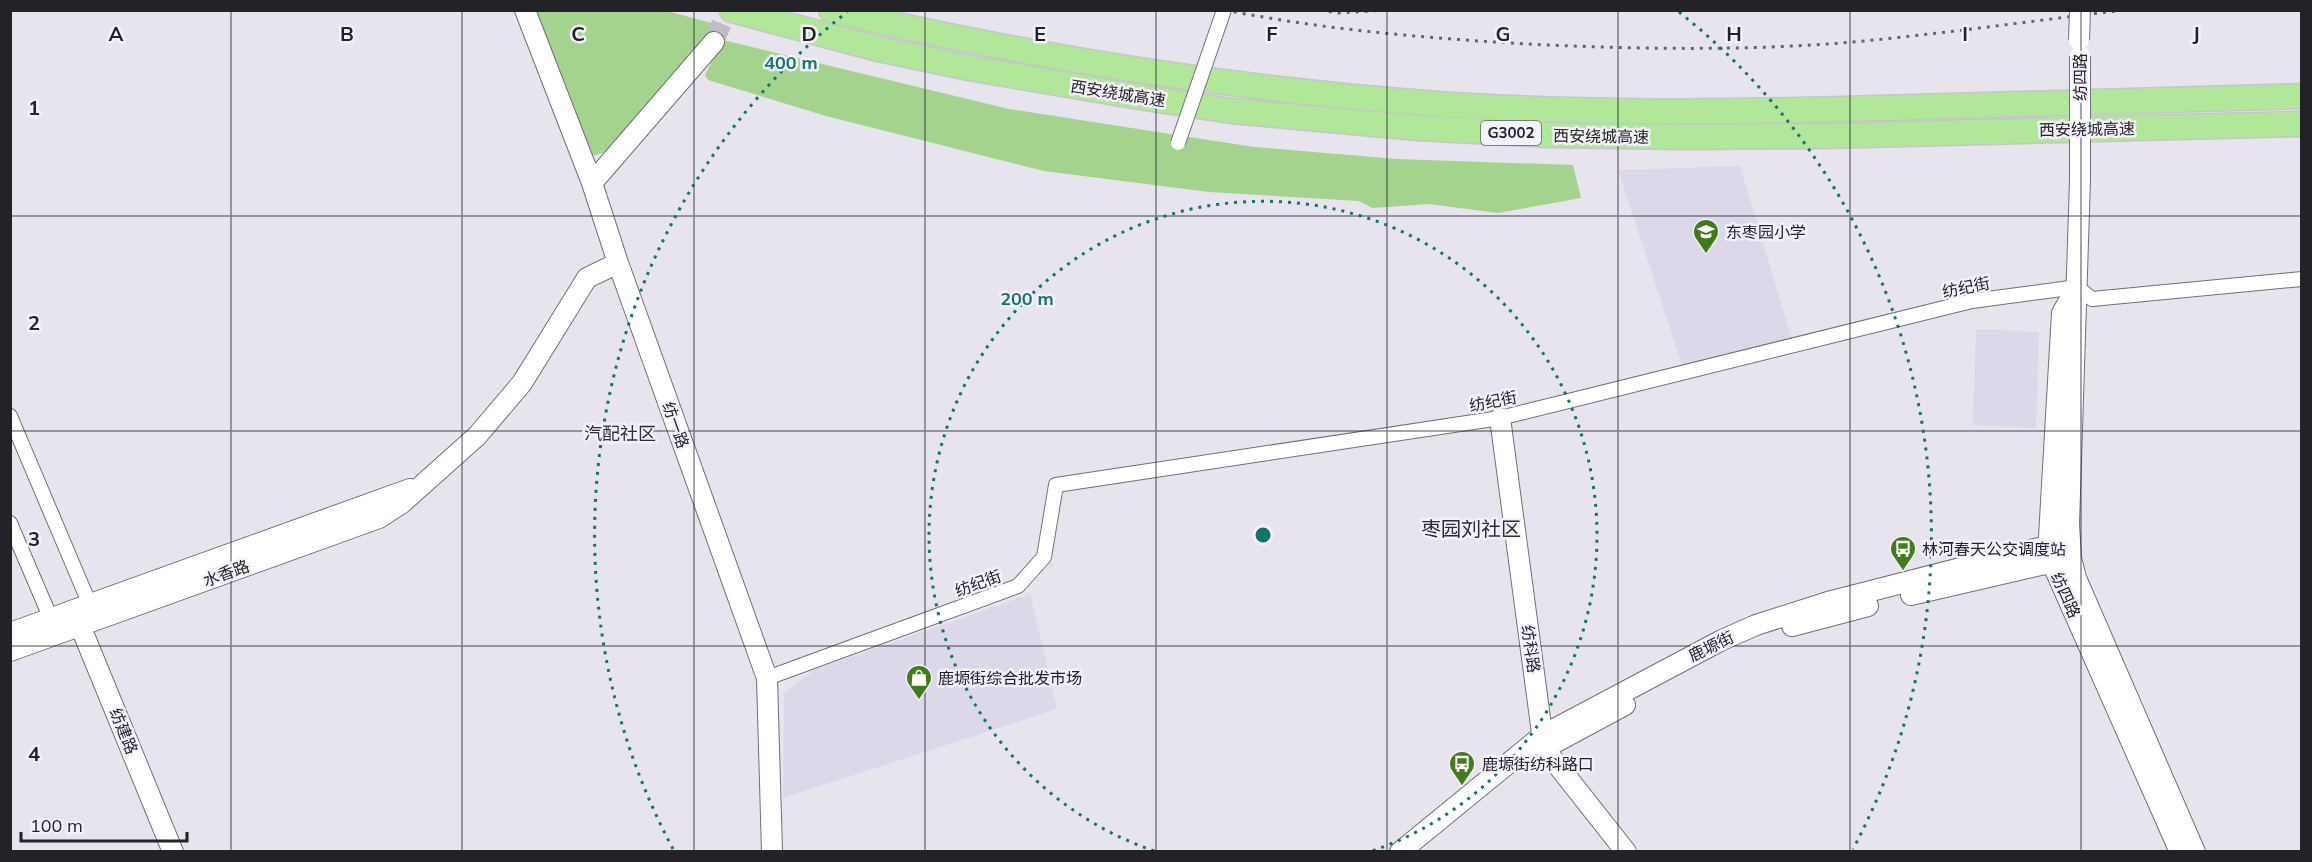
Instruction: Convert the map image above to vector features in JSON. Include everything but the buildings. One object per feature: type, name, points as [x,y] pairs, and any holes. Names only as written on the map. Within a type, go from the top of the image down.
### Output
[{"type":"highway","name":"西安绕城高速","points":[[732,10],[874,48],[969,68],[1134,97],[1232,111],[1418,128],[1549,135],[1686,137],[1825,136],[2301,124]]},
{"type":"highway","name":"西安绕城高速","points":[[831,10],[909,29],[1138,71],[1280,90],[1427,103],[1520,108],[1719,111],[2301,96]]},
{"type":"street","name":"纺一路","points":[[525,10],[592,183],[618,263],[767,678],[772,852]]},
{"type":"street","points":[[1178,143],[1224,10]]},
{"type":"street","name":"纺四路","points":[[2080,10],[2080,179],[2070,549],[2076,578],[2195,852]]},
{"type":"street","points":[[592,183],[714,42]]},
{"type":"street","name":"水香路","points":[[10,633],[51,619],[81,614],[379,518],[402,503],[477,436],[513,396],[587,278],[618,263]]},
{"type":"street","points":[[2077,287],[2092,299],[2301,279]]},
{"type":"street","name":"纺四路","points":[[2077,287],[2062,313],[2050,554],[2180,852]]},
{"type":"street","name":"纺纪街","points":[[767,678],[1018,586],[1044,557],[1056,485],[1500,418],[1972,300],[2077,287]]},
{"type":"street","points":[[10,416],[81,614]]},
{"type":"street","name":"纺科路","points":[[1500,418],[1543,742]]},
{"type":"street","points":[[10,523],[51,619]]},
{"type":"street","name":"鹿塬街","points":[[1400,852],[1543,742],[1759,637],[2070,549]]},
{"type":"street","name":"水香路","points":[[10,651],[81,614]]},
{"type":"street","name":"纺建路","points":[[81,614],[173,852]]},
{"type":"street","points":[[1543,742],[1626,852]]},
{"type":"street","name":"鹿塬街","points":[[1417,852],[1543,742]]},
{"type":"shaded area","name":"东枣园小学","points":[[1740,166],[1792,339],[1682,365],[1618,170]]},
{"type":"shaded area","points":[[1976,329],[2039,332],[2036,428],[1973,425]]},
{"type":"shaded area","name":"鹿塬街综合批发市场","points":[[1030,594],[1057,709],[783,798],[784,693],[814,670]]},
{"type":"green space","points":[[533,11],[666,11],[716,24],[713,36],[610,151],[588,157]]},
{"type":"green space","points":[[723,40],[1009,109],[1254,147],[1396,159],[1573,165],[1581,198],[1498,213],[1429,204],[1372,208],[1359,201],[1209,192],[1044,171],[826,116],[708,80],[705,75]]},
{"type":"tunnel","points":[[714,42],[727,10]]},
{"type":"railway","points":[[1225,10],[1300,23],[1413,36],[1527,44],[1684,48],[1841,43],[2125,10]]},
{"type":"railway","points":[[1320,10],[1338,13],[1388,10]]},
{"type":"place","name":"东枣园小学","points":[[1706,255]]},
{"type":"place","name":"林河春天公交调度站","points":[[1903,572]]},
{"type":"place","name":"鹿塬街综合批发市场","points":[[919,701]]},
{"type":"place","name":"鹿塬街纺科路口","points":[[1462,787]]},
{"type":"district","name":"汽配社区","points":[[620,434]]},
{"type":"district","name":"枣园刘社区","points":[[1471,529]]}]
